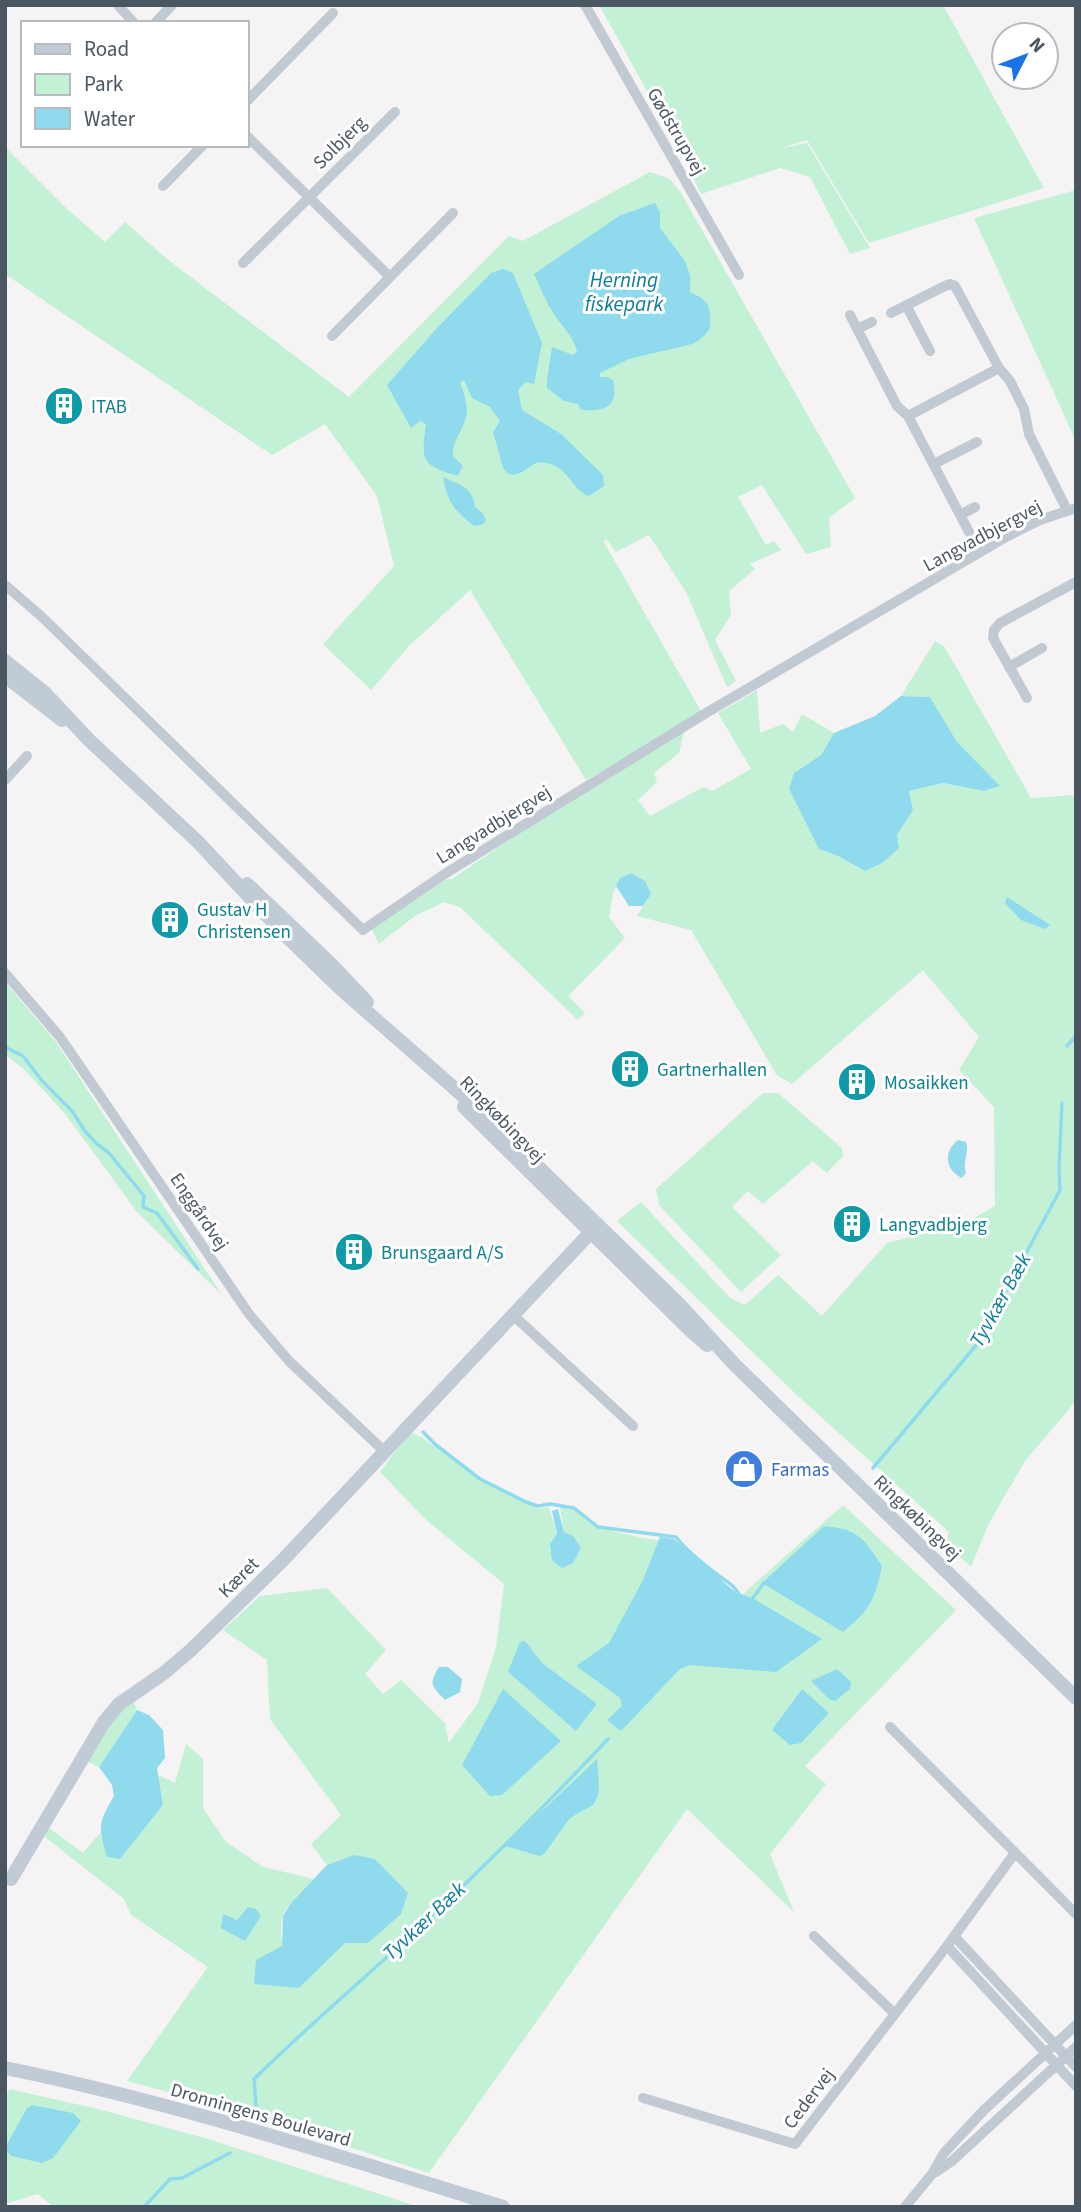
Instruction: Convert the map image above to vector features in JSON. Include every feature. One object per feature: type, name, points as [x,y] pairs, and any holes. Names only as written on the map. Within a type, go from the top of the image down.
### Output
[{"type":"street","points":[[118,5],[132,21]]},
{"type":"street","points":[[157,21],[172,5]]},
{"type":"street","name":"Gødstrupvej","points":[[585,5],[739,275]]},
{"type":"street","points":[[248,100],[333,13]]},
{"type":"street","name":"Solbjerg","points":[[243,263],[395,112]]},
{"type":"street","name":"Solbjerg","points":[[248,137],[390,277]]},
{"type":"street","points":[[163,186],[201,147]]},
{"type":"street","points":[[332,336],[453,214]]},
{"type":"street","points":[[891,313],[945,286],[955,286],[999,368],[1010,381],[1024,408],[1029,434],[1071,509]]},
{"type":"street","points":[[906,305],[930,351]]},
{"type":"street","points":[[850,315],[897,406],[908,416],[969,532]]},
{"type":"street","points":[[857,330],[872,322]]},
{"type":"street","points":[[908,416],[999,368]]},
{"type":"street","points":[[933,464],[977,442]]},
{"type":"street","points":[[960,515],[975,507]]},
{"type":"street","name":"Langvadbjergvej","points":[[5,585],[41,616],[363,930],[443,875],[706,713],[1006,537],[1071,509]]},
{"type":"street","points":[[1027,698],[993,638],[994,630],[1000,623],[1076,583]]},
{"type":"street","points":[[1009,667],[1042,648]]},
{"type":"street","points":[[5,654],[21,666],[35,685]]},
{"type":"street","name":"Ringkøbingvej","points":[[5,661],[35,685],[89,740],[198,842],[285,936],[342,990],[486,1116],[679,1304],[734,1364],[1076,1698]]},
{"type":"street","name":"Ringkøbingvej","points":[[5,676],[89,740]]},
{"type":"street","points":[[5,780],[27,756]]},
{"type":"street","name":"Enggårdvej","points":[[5,973],[60,1037],[249,1314],[289,1361],[385,1452]]},
{"type":"street","name":"Ringkøbingvej","points":[[431,1070],[478,1123],[690,1330],[734,1364]]},
{"type":"street","name":"Kæret","points":[[11,1879],[104,1722],[119,1704],[164,1673],[191,1650],[282,1561],[591,1233]]},
{"type":"street","points":[[513,1315],[633,1426]]},
{"type":"street","points":[[890,1727],[1076,1914]]},
{"type":"street","name":"Cedervej","points":[[643,2098],[795,2144],[1015,1853]]},
{"type":"street","points":[[814,1936],[895,2014]]},
{"type":"street","points":[[954,1936],[1076,2067]]},
{"type":"street","points":[[947,1946],[1076,2086]]},
{"type":"street","points":[[905,2207],[932,2174],[944,2152],[984,2110],[1076,2025]]},
{"type":"street","points":[[932,2174],[952,2161],[1076,2047]]},
{"type":"street","name":"Dronningens Boulevard","points":[[5,2068],[257,2131],[503,2207]]},
{"type":"green space","points":[[599,5],[943,5],[1044,188],[869,243],[807,140],[778,149],[807,143],[870,248],[850,254],[810,177],[780,168],[701,194],[691,174],[693,173]]},
{"type":"green space","points":[[5,147],[67,209],[105,242],[125,222],[167,259],[349,397],[509,236],[523,241],[650,172],[670,179],[681,193],[855,498],[829,518],[831,547],[806,554],[762,485],[738,497],[766,545],[774,541],[781,550],[750,564],[755,569],[729,591],[731,615],[715,640],[736,681],[727,687],[686,592],[649,535],[616,552],[606,539],[604,542],[702,713],[586,780],[470,590],[409,646],[371,690],[323,644],[394,566],[377,496],[325,424],[272,455],[5,274]]},
{"type":"green space","points":[[1076,190],[1076,441],[974,218]]},
{"type":"green space","points":[[935,641],[944,646],[1031,798],[1076,795],[1076,1401],[1025,1461],[989,1523],[971,1567],[945,1544],[949,1532],[800,1398],[617,1221],[641,1202],[730,1298],[745,1305],[778,1275],[822,1316],[887,1243],[965,1223],[995,1206],[994,1107],[959,1070],[979,1037],[923,970],[792,1084],[777,1075],[691,930],[637,916],[651,894],[631,873],[620,878],[613,893],[609,917],[625,938],[568,996],[585,1013],[578,1020],[460,907],[444,902],[415,916],[379,944],[371,928],[443,880],[452,879],[524,830],[684,731],[679,753],[654,773],[657,782],[638,800],[650,816],[703,787],[712,791],[751,769],[718,713],[757,690],[760,733],[783,724],[793,732],[802,714],[834,733],[821,755],[794,773],[819,849],[864,871],[897,835],[913,810],[909,791],[943,783],[984,791],[999,786],[957,742],[930,697],[901,696]]},
{"type":"green space","points":[[5,982],[56,1042],[222,1295],[137,1212],[66,1115],[26,1071],[5,1054]]},
{"type":"green space","points":[[763,1093],[778,1093],[842,1148],[843,1156],[827,1173],[813,1161],[763,1204],[748,1191],[732,1207],[781,1255],[741,1292],[659,1205],[656,1189]]},
{"type":"green space","points":[[410,1432],[423,1438],[484,1483],[539,1509],[549,1507],[557,1535],[564,1532],[560,1506],[576,1510],[595,1527],[670,1542],[740,1602],[744,1593],[843,1505],[956,1610],[805,1766],[826,1784],[770,1854],[794,1912],[687,1809],[429,2173],[241,2110],[127,2081],[208,1967],[131,1915],[124,1899],[44,1836],[49,1828],[83,1853],[100,1833],[107,1857],[163,1805],[158,1775],[175,1783],[186,1744],[203,1759],[203,1808],[226,1842],[263,1867],[314,1879],[290,1904],[281,1922],[284,1951],[299,1988],[345,1942],[354,1855],[327,1865],[311,1844],[341,1815],[270,1719],[267,1660],[223,1630],[260,1596],[327,1588],[386,1650],[365,1674],[383,1694],[401,1680],[445,1723],[449,1743],[478,1703],[496,1647],[504,1584],[424,1518],[380,1472]],"holes":[[[542,1663],[595,1702],[508,1673]]]},
{"type":"green space","points":[[133,1700],[137,1710],[99,1767],[86,1761],[122,1707]]},
{"type":"green space","points":[[9,2089],[98,2109],[208,2139],[420,2207],[54,2207],[38,2194],[5,2204],[5,2102]]},
{"type":"water","name":"Herning fiskepark","points":[[655,203],[660,212],[660,228],[685,261],[690,275],[690,292],[702,298],[708,306],[710,328],[697,342],[629,359],[600,373],[600,377],[613,380],[612,402],[603,409],[581,410],[578,404],[564,401],[547,388],[552,347],[573,355],[577,351],[573,340],[549,307],[534,274],[619,216]]},
{"type":"water","name":"Herning fiskepark","points":[[503,269],[513,273],[542,343],[534,384],[526,382],[518,390],[522,410],[561,434],[603,475],[604,486],[589,496],[579,490],[559,468],[550,464],[537,463],[520,473],[508,473],[504,469],[493,432],[500,421],[490,407],[472,398],[464,380],[460,382],[467,413],[453,450],[453,456],[463,466],[458,476],[437,468],[426,460],[424,454],[426,424],[420,421],[411,428],[387,385],[437,328],[491,273]]},
{"type":"water","points":[[443,477],[468,490],[475,507],[484,516],[483,524],[474,526],[456,510],[449,499]]},
{"type":"water","points":[[901,696],[930,697],[957,742],[1000,786],[984,791],[943,783],[909,791],[913,810],[897,835],[899,848],[882,863],[865,871],[819,849],[789,789],[794,773],[821,755],[834,733],[875,716]]},
{"type":"water","points":[[631,873],[645,881],[651,894],[643,906],[629,906],[616,886],[620,878]]},
{"type":"water","points":[[1007,897],[1050,925],[1045,929],[1021,920],[1005,903]]},
{"type":"water","points":[[958,1140],[966,1142],[967,1146],[966,1173],[962,1178],[956,1175],[948,1161],[950,1150]]},
{"type":"water","points":[[558,1509],[564,1532],[573,1536],[581,1548],[573,1563],[562,1568],[552,1560],[550,1544],[557,1534],[552,1511]]},
{"type":"water","points":[[824,1526],[836,1527],[859,1537],[882,1566],[870,1604],[843,1632],[762,1583]]},
{"type":"water","points":[[660,1537],[674,1539],[734,1591],[754,1599],[822,1639],[776,1672],[690,1665],[680,1669],[622,1730],[619,1730],[607,1720],[622,1706],[620,1698],[576,1666],[609,1643],[643,1580]]},
{"type":"water","points":[[522,1641],[526,1642],[542,1663],[595,1702],[596,1705],[576,1731],[508,1672]]},
{"type":"water","points":[[439,1667],[448,1667],[462,1679],[460,1692],[445,1700],[433,1685],[433,1678]]},
{"type":"water","points":[[837,1669],[851,1682],[850,1689],[835,1701],[829,1699],[811,1681]]},
{"type":"water","points":[[503,1689],[561,1741],[502,1795],[490,1796],[462,1765]]},
{"type":"water","points":[[802,1689],[829,1713],[801,1743],[790,1745],[772,1730]]},
{"type":"water","points":[[137,1710],[149,1715],[163,1730],[165,1758],[157,1768],[163,1805],[120,1859],[107,1857],[101,1825],[114,1796],[112,1785],[99,1767]]},
{"type":"water","points":[[597,1759],[599,1785],[598,1796],[593,1805],[570,1818],[544,1854],[540,1856],[505,1846]]},
{"type":"water","points":[[354,1855],[375,1859],[408,1893],[401,1914],[368,1943],[345,1943],[299,1988],[254,1984],[256,1960],[282,1946],[283,1916],[291,1903],[327,1865]]},
{"type":"water","points":[[248,1907],[256,1909],[261,1916],[245,1941],[221,1928],[223,1914],[237,1920]]},
{"type":"water","points":[[32,2105],[73,2113],[81,2121],[53,2158],[42,2163],[11,2156],[7,2152],[6,2146],[27,2108]]},
{"type":"waterway","name":"Tyvkær Bæk","points":[[1067,1046],[1076,1036]]},
{"type":"waterway","points":[[5,1047],[23,1056],[43,1082],[72,1111],[85,1131],[109,1153],[144,1196],[143,1207],[157,1213],[198,1269]]},
{"type":"waterway","name":"Tyvkær Bæk","points":[[873,1468],[978,1343],[1060,1190],[1062,1103]]},
{"type":"waterway","points":[[423,1432],[480,1479],[526,1502],[538,1506],[550,1504],[574,1508],[598,1527],[676,1537],[740,1596]]},
{"type":"waterway","name":"Tyvkær Bæk","points":[[750,1602],[764,1583]]},
{"type":"waterway","name":"Tyvkær Bæk","points":[[256,2105],[254,2079],[473,1876],[608,1739]]},
{"type":"waterway","name":"Tyvkær Bæk","points":[[144,2207],[170,2179],[182,2178],[230,2153]]},
{"type":"place","name":"ITAB","points":[[64,406]]},
{"type":"place","name":"Gustav H Christensen","points":[[170,920]]},
{"type":"place","name":"Gartnerhallen","points":[[630,1069]]},
{"type":"place","name":"Mosaikken","points":[[857,1082]]},
{"type":"place","name":"Langvadbjerg","points":[[852,1224]]},
{"type":"place","name":"Brunsgaard A/S","points":[[354,1252]]},
{"type":"place","name":"Farmas","points":[[744,1469]]}]
